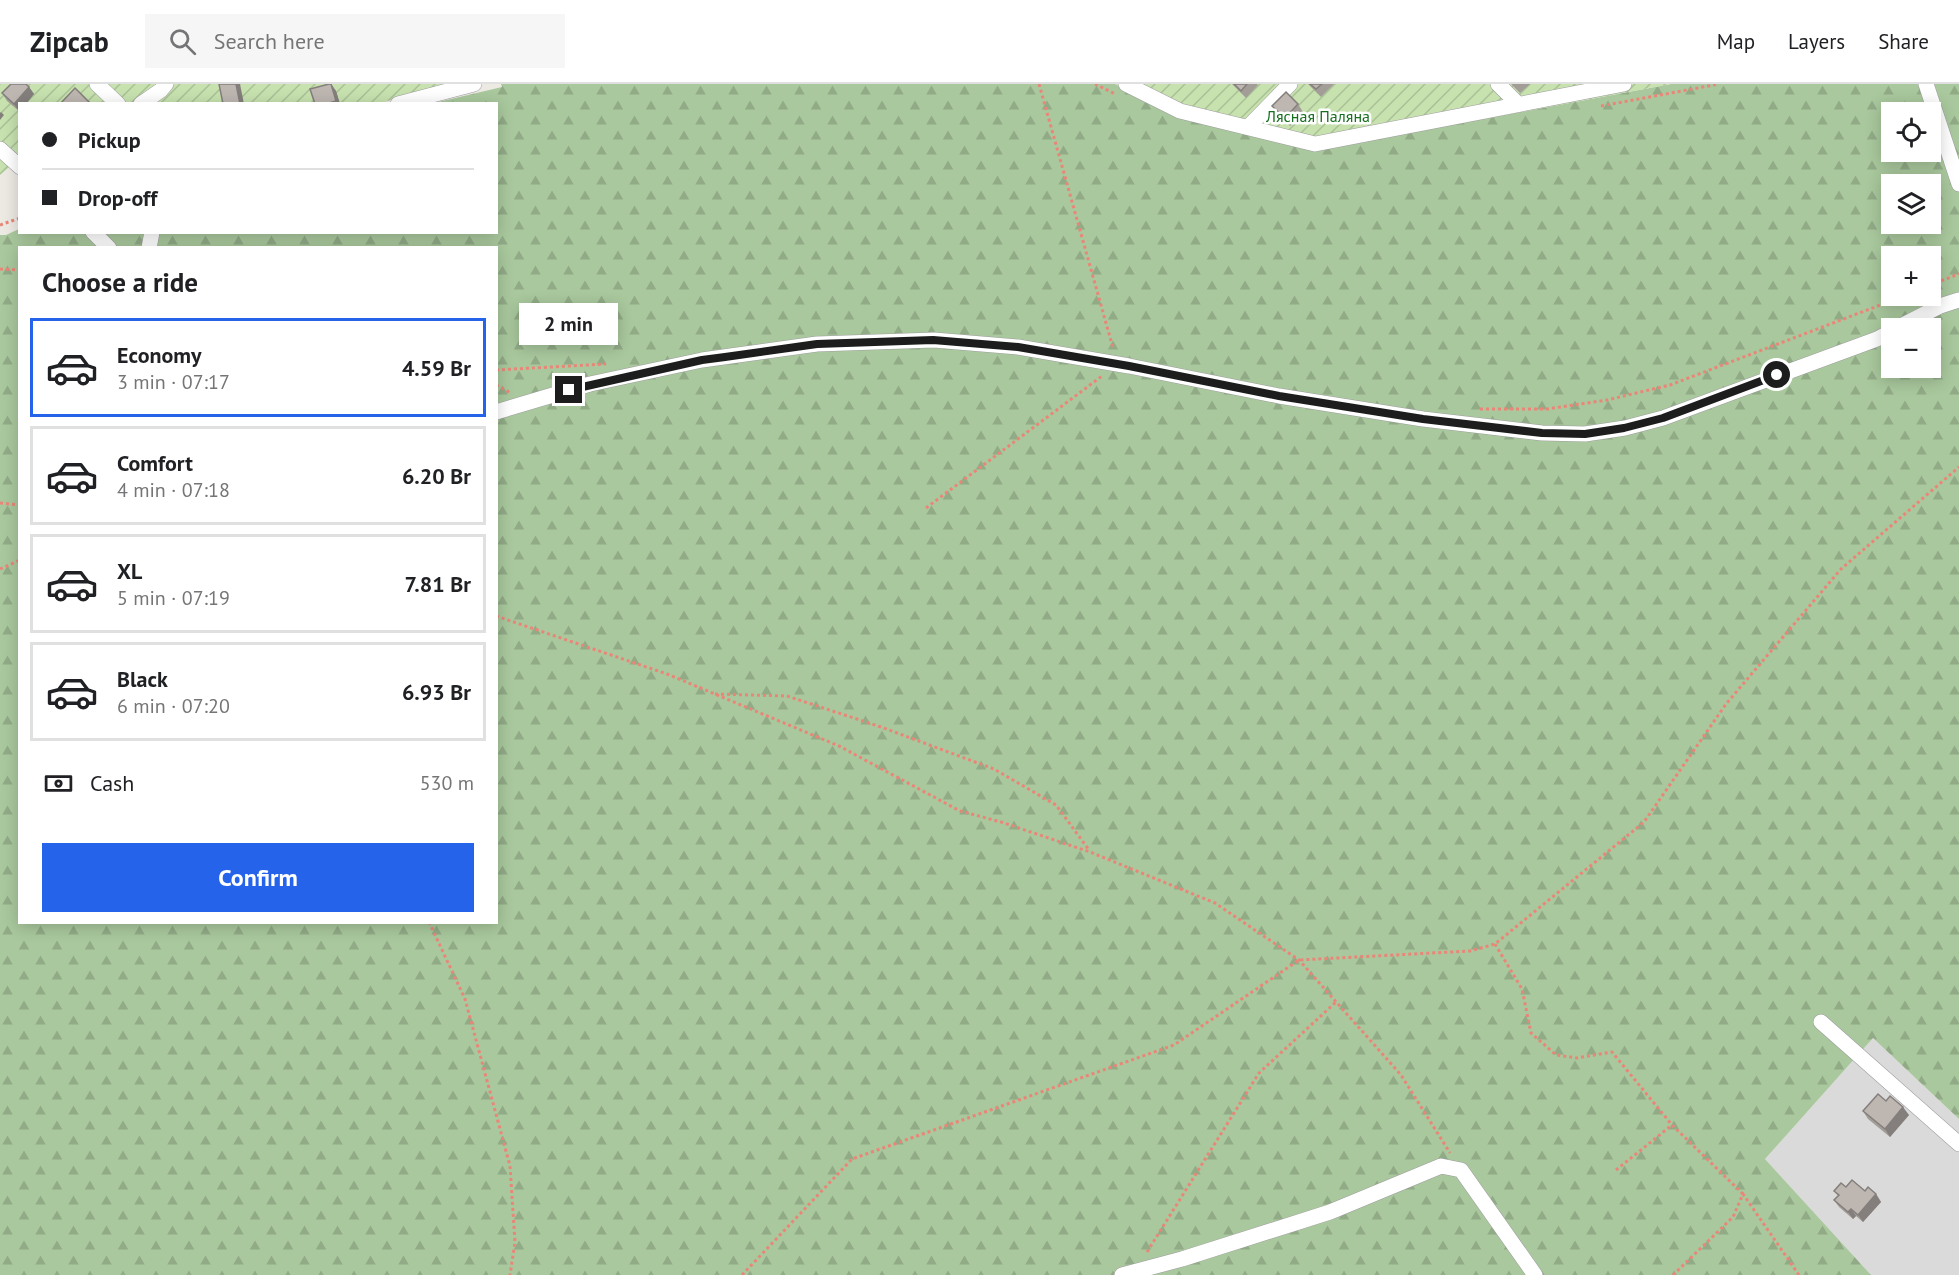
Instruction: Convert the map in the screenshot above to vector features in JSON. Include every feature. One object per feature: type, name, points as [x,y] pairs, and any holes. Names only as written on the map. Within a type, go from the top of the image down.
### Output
[{"type":"street","points":[[97,84],[116,102]]},
{"type":"street","points":[[144,102],[166,84]]},
{"type":"street","points":[[406,102],[474,84]]},
{"type":"street","points":[[1126,84],[1180,111],[1315,144],[1624,84]]},
{"type":"street","points":[[1248,127],[1290,84]]},
{"type":"street","points":[[1498,84],[1517,103]]},
{"type":"street","points":[[1926,84],[1959,184]]},
{"type":"street","points":[[0,149],[18,165]]},
{"type":"street","points":[[95,234],[107,246]]},
{"type":"street","points":[[1917,318],[1940,306],[1959,300]]},
{"type":"street","points":[[498,411],[590,384],[702,360],[817,344],[933,340],[1018,347],[1116,360],[1279,396],[1423,419],[1542,433],[1585,434],[1624,428],[1663,418],[1881,337]]},
{"type":"street","points":[[1821,1022],[1959,1144]]},
{"type":"street","points":[[1129,1273],[1182,1259],[1330,1212],[1441,1166],[1461,1170],[1535,1275]]},
{"type":"path","points":[[926,508],[1116,360],[1038,84]]},
{"type":"path","points":[[0,225],[18,219]]},
{"type":"path","points":[[0,269],[18,270]]},
{"type":"path","points":[[1941,281],[1959,274]]},
{"type":"path","points":[[1470,409],[1546,409],[1607,400],[1670,385],[1881,305]]},
{"type":"path","points":[[742,1275],[852,1159],[1174,1045],[1299,960],[1470,951],[1495,944],[1644,822],[1726,704],[1841,569],[1959,467]]},
{"type":"path","points":[[0,503],[18,505]]},
{"type":"path","points":[[0,569],[18,561]]},
{"type":"path","points":[[498,617],[667,674],[839,746],[960,811],[1001,822],[1090,852],[1215,903],[1299,960],[1401,1075],[1461,1170]]},
{"type":"path","points":[[713,694],[787,696],[881,727],[994,769],[1056,805],[1090,852]]},
{"type":"path","points":[[430,924],[465,999],[510,1166],[515,1242],[510,1275]]},
{"type":"path","points":[[1495,944],[1522,989],[1531,1033],[1556,1055],[1577,1058],[1612,1052],[1672,1125],[1743,1194],[1799,1275]]},
{"type":"path","points":[[1129,1273],[1259,1073],[1336,1002]]},
{"type":"path","points":[[1616,1170],[1672,1125]]},
{"type":"path","points":[[1673,1275],[1733,1217],[1743,1194]]},
{"type":"shaded area","points":[[1873,1038],[1959,1119],[1959,1275],[1871,1275],[1765,1159]]},
{"type":"green space","points":[[0,84],[448,84],[384,102],[18,102],[18,160],[0,175]]},
{"type":"green space","points":[[501,84],[1115,84],[1182,118],[1318,150],[1671,84],[1959,84],[1959,1119],[1873,1038],[1765,1159],[1871,1275],[0,1275],[0,235],[18,229],[18,234],[498,234],[498,102],[438,102],[502,87]]},
{"type":"green space","name":"Лясная Паляна","points":[[1115,84],[1671,84],[1318,150],[1182,118]]},
{"type":"building","points":[[11,84],[26,84],[29,87],[14,104],[2,93]]},
{"type":"building","points":[[219,84],[236,84],[240,102],[223,102]]},
{"type":"building","points":[[331,84],[336,101],[314,102],[310,89]]},
{"type":"building","points":[[1234,84],[1247,84],[1241,91]]},
{"type":"building","points":[[1310,84],[1322,84],[1316,89]]},
{"type":"building","points":[[75,88],[89,102],[62,102]]},
{"type":"building","points":[[1286,92],[1298,104],[1285,118],[1272,106]]},
{"type":"building","points":[[1878,1094],[1886,1101],[1890,1096],[1903,1107],[1885,1129],[1863,1111]]},
{"type":"building","points":[[1852,1180],[1865,1191],[1868,1187],[1876,1194],[1858,1215],[1851,1209],[1848,1212],[1834,1200],[1839,1195],[1834,1191],[1841,1183],[1846,1187]]},
{"type":"route","points":[[569,390],[702,360],[817,344],[933,340],[1018,347],[1129,366],[1279,396],[1423,419],[1542,433],[1585,434],[1624,428],[1663,418],[1777,375]]}]
